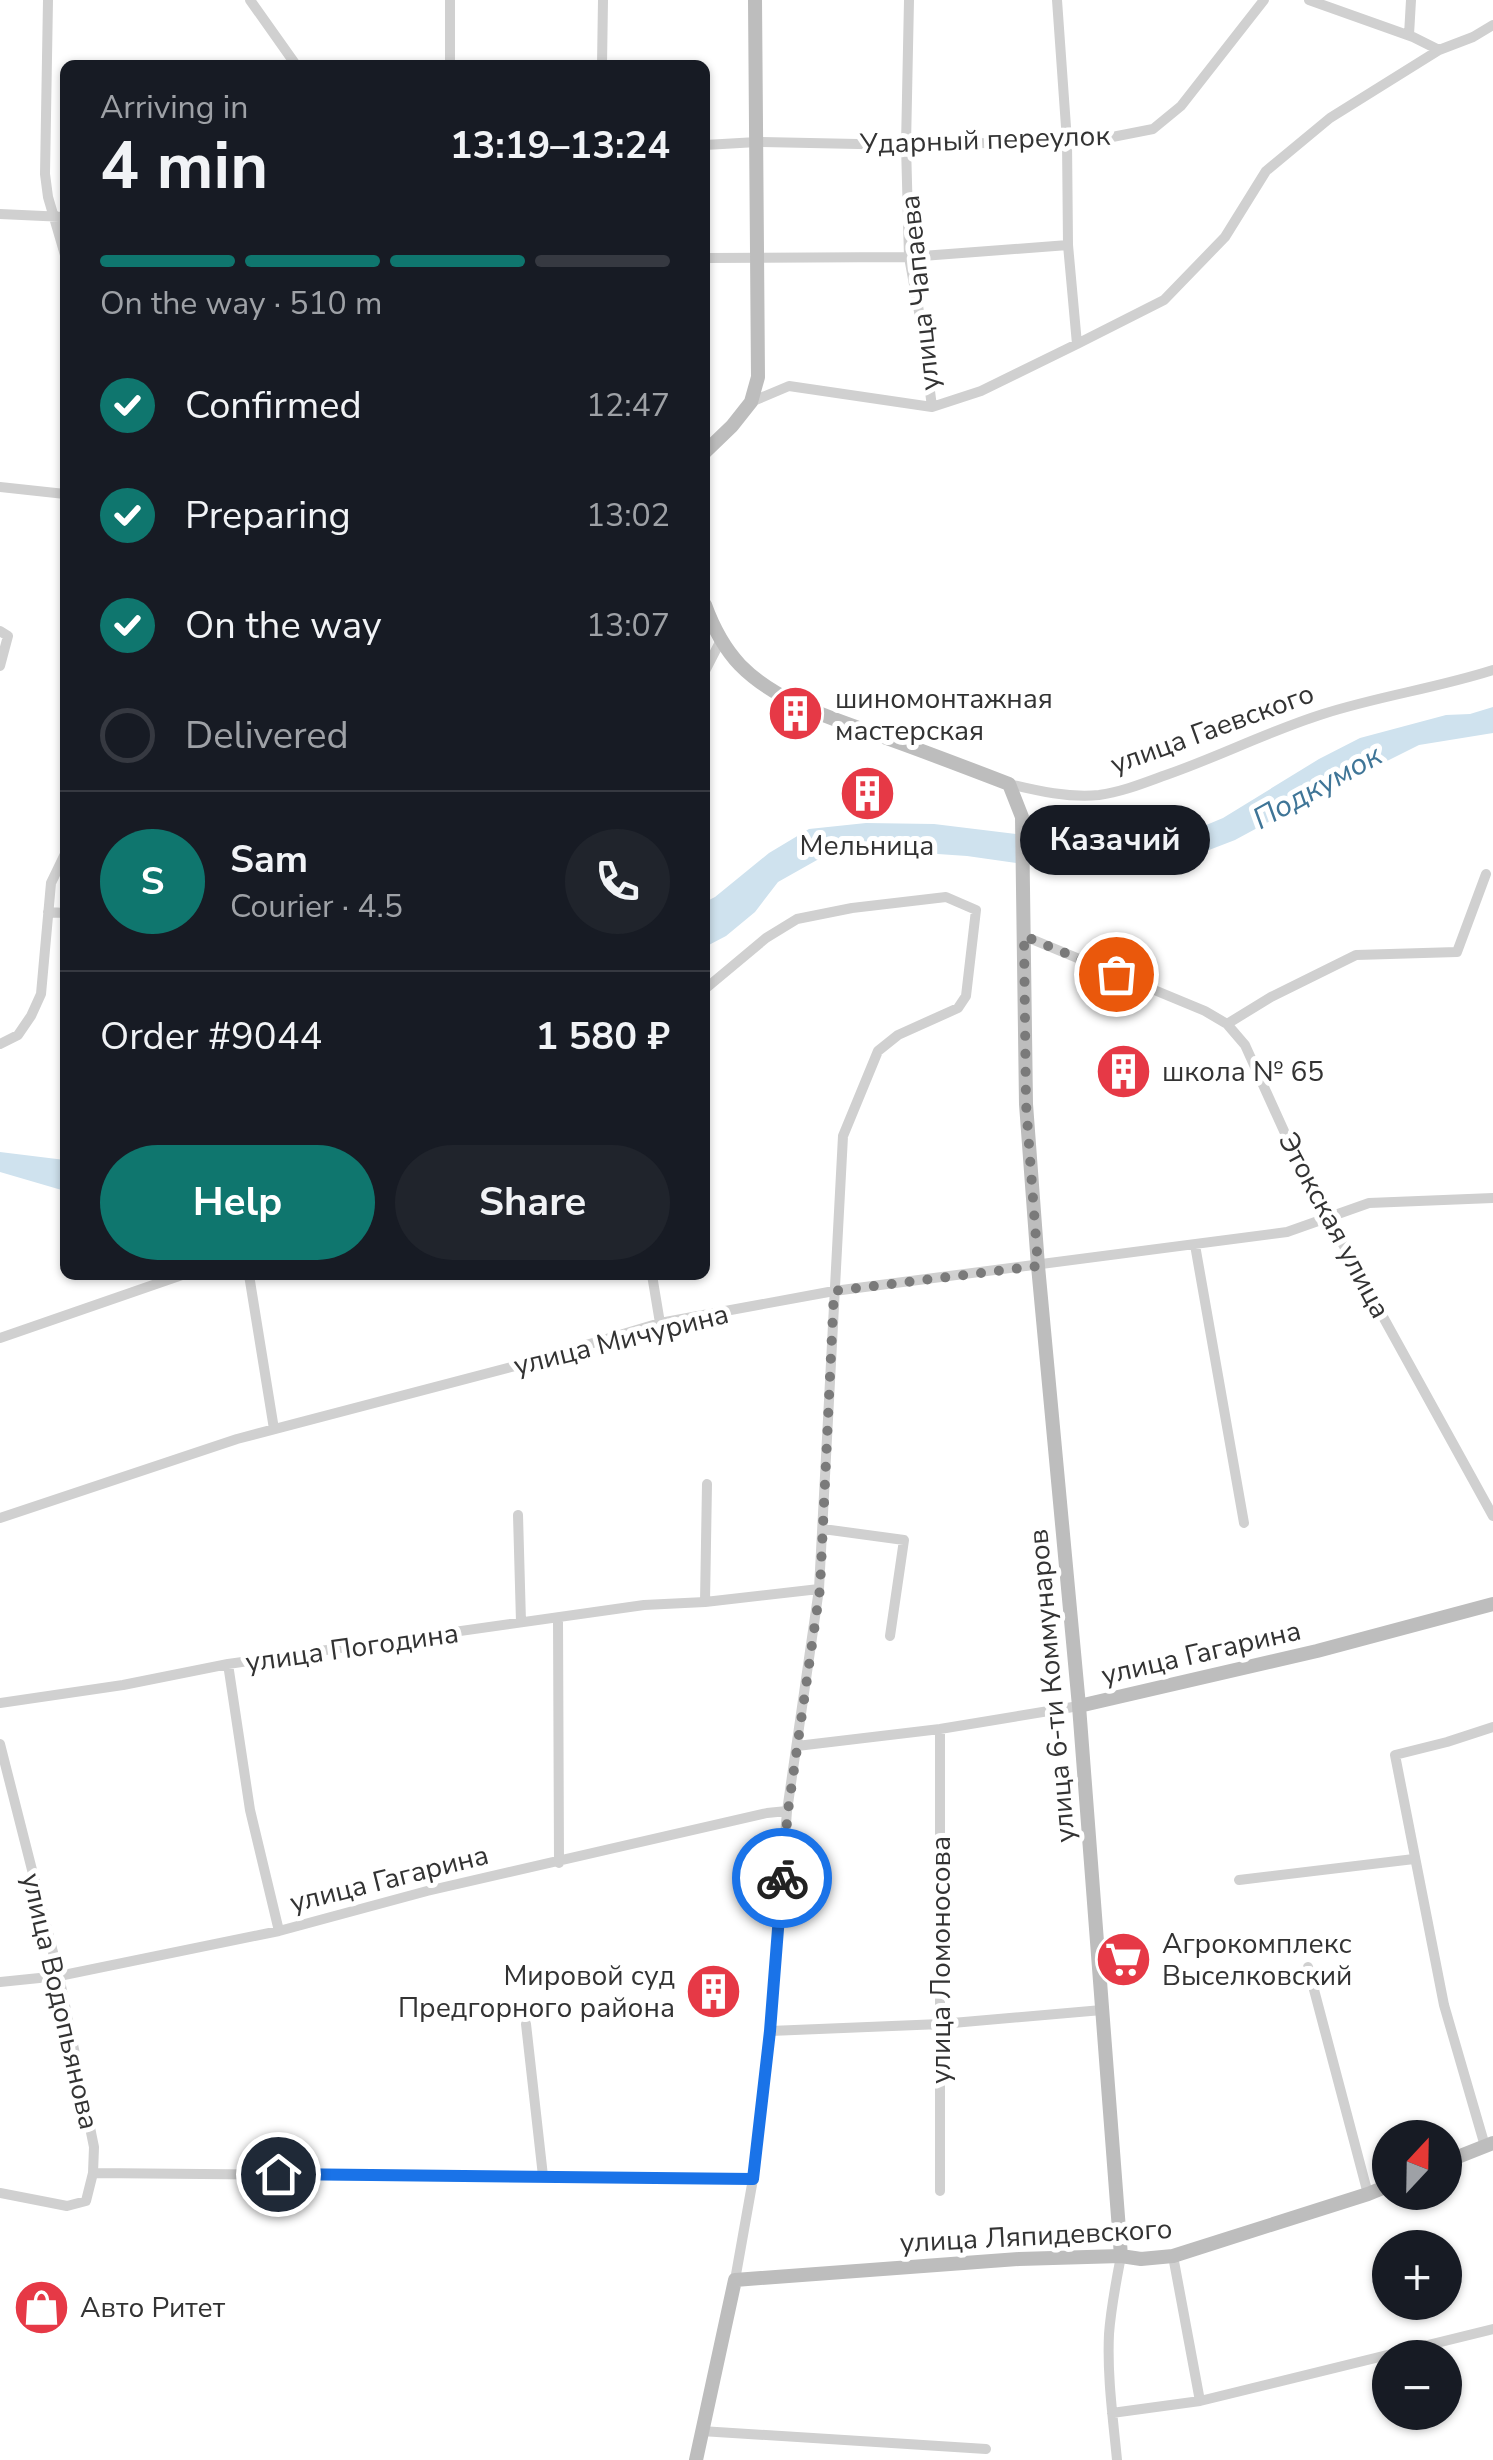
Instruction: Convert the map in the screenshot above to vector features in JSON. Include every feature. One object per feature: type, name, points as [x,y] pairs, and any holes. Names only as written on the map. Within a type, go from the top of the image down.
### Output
[{"type":"main road","points":[[710,447],[751,402],[758,377],[756,0]]},
{"type":"main road","name":"улица Гаевского","points":[[710,616],[721,640],[741,666],[798,704],[1008,784]]},
{"type":"main road","name":"улица 6-ти Коммунаров","points":[[1008,784],[1022,817],[1026,1104],[1079,1706],[1121,2256]]},
{"type":"main road","name":"улица Гагарина","points":[[1079,1706],[1317,1652],[1493,1604]]},
{"type":"main road","points":[[1462,2155],[1489,2144]]},
{"type":"main road","name":"улица Ляпидевского","points":[[736,2280],[1019,2259],[1173,2256],[1372,2192]]},
{"type":"main road","points":[[696,2460],[736,2280]]},
{"type":"street","points":[[0,214],[59,217],[44,174],[48,0]]},
{"type":"street","points":[[250,0],[261,0]]},
{"type":"street","points":[[250,0],[292,60]]},
{"type":"street","points":[[450,0],[450,60]]},
{"type":"street","points":[[602,60],[603,0]]},
{"type":"street","name":"улица Чапаева","points":[[908,0],[906,145],[910,257],[932,407]]},
{"type":"street","points":[[1058,0],[1067,141],[1068,245],[1077,344]]},
{"type":"street","name":"Ударный переулок","points":[[710,144],[1067,141],[1153,129],[1181,106],[1264,0]]},
{"type":"street","points":[[1309,0],[1440,50]]},
{"type":"street","points":[[1409,35],[1412,0]]},
{"type":"street","points":[[751,402],[789,386],[932,407],[982,391],[1164,300],[1224,236],[1266,171],[1330,118],[1440,50],[1493,26]]},
{"type":"street","points":[[710,258],[910,257],[1068,245]]},
{"type":"street","points":[[0,487],[60,493]]},
{"type":"street","points":[[0,631],[8,636],[0,666]]},
{"type":"street","points":[[710,661],[721,640]]},
{"type":"street","name":"улица Гаевского","points":[[1008,784],[1067,794],[1099,795],[1129,788],[1318,716],[1493,670]]},
{"type":"street","points":[[0,1044],[18,1035],[41,994],[51,882],[60,864]]},
{"type":"street","points":[[1227,1024],[1271,997],[1356,955],[1457,952],[1486,874]]},
{"type":"street","points":[[710,985],[766,938],[796,919],[946,897],[976,910],[966,996],[958,1008],[898,1035],[878,1051],[843,1136],[820,1589],[788,1811],[770,2031],[753,2179],[736,2280]]},
{"type":"street","points":[[48,912],[60,913]]},
{"type":"street","name":"Этокская улица","points":[[1024,936],[1205,1011],[1227,1024],[1244,1045],[1329,1218],[1493,1516]]},
{"type":"street","name":"улица Мичурина","points":[[0,1518],[237,1439],[488,1374],[660,1323],[834,1291],[1287,1232],[1369,1202],[1493,1198]]},
{"type":"street","points":[[1195,1245],[1244,1523]]},
{"type":"street","points":[[0,1338],[168,1280]]},
{"type":"street","points":[[249,1280],[274,1429]]},
{"type":"street","points":[[653,1280],[660,1323]]},
{"type":"street","points":[[705,1602],[707,1484]]},
{"type":"street","points":[[518,1515],[521,1622]]},
{"type":"street","points":[[823,1529],[904,1540],[890,1636]]},
{"type":"street","name":"улица Погодина","points":[[0,1703],[124,1685],[228,1664],[521,1622],[644,1605],[820,1589]]},
{"type":"street","points":[[558,1618],[559,1863]]},
{"type":"street","points":[[228,1664],[250,1810],[279,1931]]},
{"type":"street","name":"улица Гагарина","points":[[797,1746],[940,1729],[1079,1706]]},
{"type":"street","points":[[1489,2144],[1444,2005],[1395,1755],[1493,1726]]},
{"type":"street","name":"улица Ломоносова","points":[[940,1729],[940,2191]]},
{"type":"street","name":"улица Водопьянова","points":[[0,1744],[59,1976],[94,2148],[86,2201],[67,2206],[0,2193]]},
{"type":"street","name":"улица Гагарина","points":[[0,1982],[59,1976],[279,1931],[428,1892],[788,1811]]},
{"type":"street","points":[[1239,1880],[1414,1859]]},
{"type":"street","points":[[1308,1967],[1368,2194]]},
{"type":"street","points":[[770,2031],[941,2024],[1102,2010]]},
{"type":"street","points":[[526,2024],[543,2176]]},
{"type":"street","points":[[93,2174],[753,2179]]},
{"type":"street","name":"улица 6-ти Коммунаров","points":[[1116,2460],[1109,2336],[1121,2256]]},
{"type":"street","points":[[1173,2256],[1200,2401]]},
{"type":"street","points":[[1112,2413],[1200,2401],[1493,2329]]},
{"type":"street","points":[[701,2431],[986,2450]]},
{"type":"water","name":"Подкумок","points":[[1493,707],[1493,733],[1419,745],[1235,840],[1165,867],[1037,866],[967,856],[833,851],[778,882],[755,912],[710,944],[710,900],[769,853],[809,829],[866,823],[934,824],[1121,847],[1163,843],[1223,818],[1360,738],[1446,715],[1470,714]]},
{"type":"water","points":[[0,1152],[60,1159],[60,1190],[0,1172]]},
{"type":"way so far","points":[[782,1878],[820,1589],[834,1291],[1038,1266],[1026,1104],[1024,936],[1116,974]]},
{"type":"place","name":"шиномонтажная мастерская","points":[[796,714]]},
{"type":"place","name":"Мельница","points":[[867,794]]},
{"type":"place","name":"Казачий","points":[[1116,974]]},
{"type":"place","name":"школа № 65","points":[[1123,1071]]},
{"type":"place","name":"Агрокомплекс Выселковский","points":[[1123,1959]]},
{"type":"place","name":"Мировой суд Предгорного района","points":[[714,1991]]},
{"type":"place","name":"Авто Ритет","points":[[41,2307]]},
{"type":"route","points":[[278,2174],[753,2179],[782,1878]]}]
